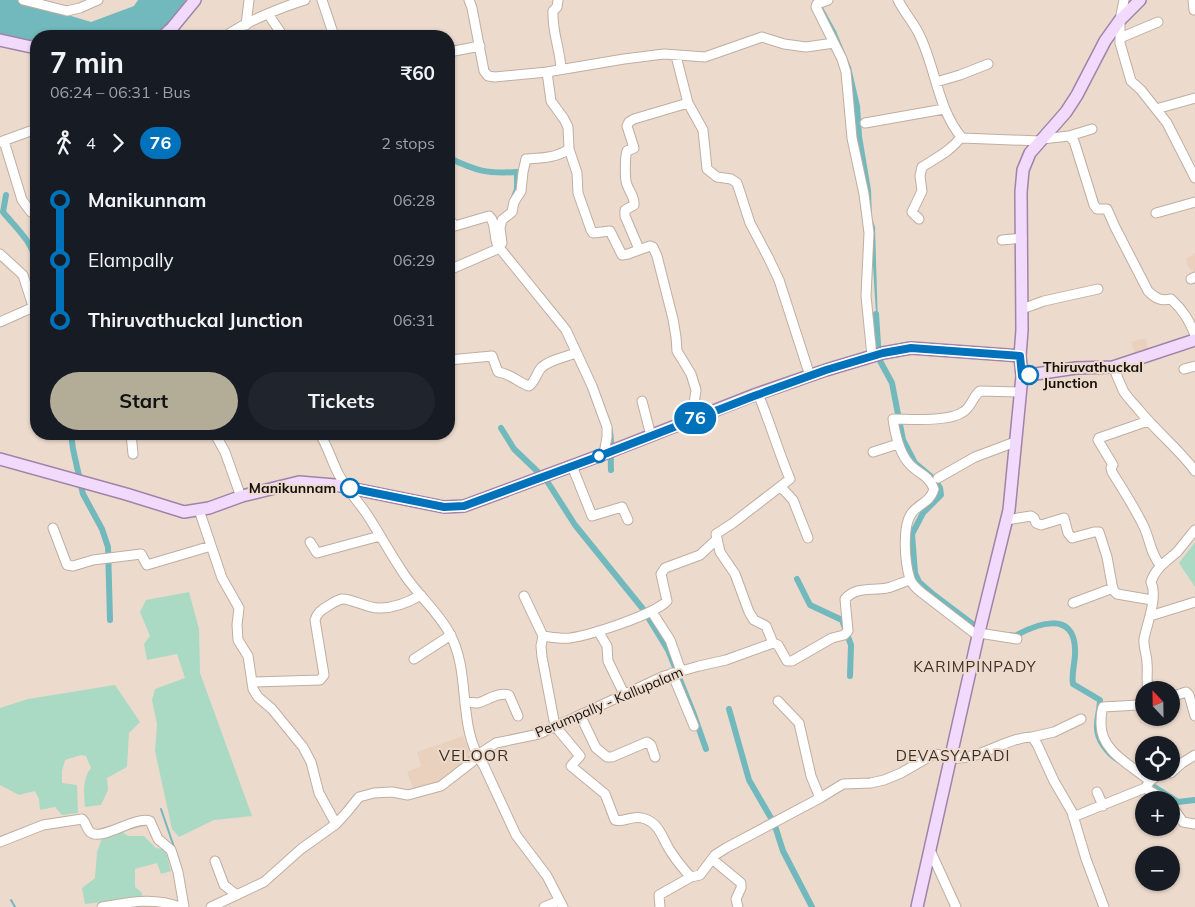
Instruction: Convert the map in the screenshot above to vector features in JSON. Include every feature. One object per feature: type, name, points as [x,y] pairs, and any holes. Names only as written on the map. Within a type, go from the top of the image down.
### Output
[{"type":"main road","points":[[170,30],[195,0]]},
{"type":"main road","points":[[918,907],[979,630],[1006,520],[1022,376],[1020,356],[1022,309],[1021,192],[1023,170],[1030,153],[1072,102],[1101,48],[1120,20],[1140,0]]},
{"type":"main road","points":[[0,40],[30,47]]},
{"type":"main road","points":[[1022,376],[1076,368],[1113,367],[1195,340]]},
{"type":"main road","points":[[0,459],[126,494],[177,511],[192,512],[209,508],[240,497],[299,482],[326,484],[453,508],[472,503],[572,466],[758,394],[876,355],[911,348],[1020,356]]},
{"type":"street","points":[[27,1],[67,10],[80,8],[98,0]]},
{"type":"street","points":[[246,25],[250,0]]},
{"type":"street","points":[[237,30],[268,14],[305,0]]},
{"type":"street","points":[[322,0],[332,30]]},
{"type":"street","points":[[469,0],[484,71],[488,76],[495,77],[547,72],[664,54],[705,57],[762,37],[784,44],[806,46],[834,43]]},
{"type":"street","points":[[558,0],[557,7],[553,11],[553,18],[554,38],[560,53],[561,69]]},
{"type":"street","points":[[898,0],[918,33],[944,109],[954,129],[961,137],[999,141],[1020,139],[1042,140],[1070,136],[1092,129]]},
{"type":"street","points":[[1124,0],[1120,20],[1120,38],[1126,69],[1131,81],[1141,90],[1167,123],[1195,175]]},
{"type":"street","points":[[1193,0],[1194,10]]},
{"type":"street","points":[[824,1],[816,7],[846,72],[852,138],[864,194],[869,233],[866,296],[876,355]]},
{"type":"street","points":[[268,14],[279,30]]},
{"type":"street","points":[[1120,38],[1158,22]]},
{"type":"street","points":[[455,51],[480,46]]},
{"type":"street","points":[[676,56],[688,103],[704,130],[708,170],[717,177],[731,178],[737,183],[750,223],[779,280],[810,376]]},
{"type":"street","points":[[936,82],[988,64]]},
{"type":"street","points":[[547,72],[552,101],[568,127],[569,149],[577,172],[578,193],[592,232],[610,231],[620,251],[625,255],[639,249],[653,247],[662,270],[677,351],[691,374],[696,390],[694,418]]},
{"type":"street","points":[[1156,109],[1195,98]]},
{"type":"street","points":[[639,249],[625,216],[625,210],[634,205],[635,201],[626,182],[625,156],[627,151],[634,148],[627,126],[634,119],[688,103]]},
{"type":"street","points":[[865,123],[944,109]]},
{"type":"street","points":[[30,131],[2,142],[22,200],[30,211]]},
{"type":"street","points":[[1070,136],[1074,141],[1094,205],[1097,209],[1107,209],[1148,291],[1155,298],[1162,301],[1172,300],[1181,307],[1195,335]]},
{"type":"street","points":[[919,219],[912,212],[922,191],[920,176],[922,167],[956,145],[961,137]]},
{"type":"street","points":[[500,246],[502,220],[512,212],[514,202],[521,191],[526,159],[561,155],[569,149]]},
{"type":"street","points":[[1156,212],[1195,202]]},
{"type":"street","points":[[455,226],[490,217],[493,220],[495,241],[561,322],[592,386],[607,427],[609,452]]},
{"type":"street","points":[[1002,240],[1022,238]]},
{"type":"street","points":[[455,267],[500,246]]},
{"type":"street","points":[[0,254],[23,275],[30,293]]},
{"type":"street","points":[[1022,309],[1044,301],[1098,289]]},
{"type":"street","points":[[0,322],[30,308]]},
{"type":"street","points":[[455,359],[492,356],[498,372],[509,374],[523,384],[530,386],[546,364],[576,353]]},
{"type":"street","points":[[1184,370],[1195,366]]},
{"type":"street","points":[[1113,367],[1123,390],[1148,421],[1184,456],[1195,472]]},
{"type":"street","points":[[1017,639],[979,630],[922,593],[910,580],[905,545],[907,524],[911,514],[932,497],[934,489],[928,477],[907,462],[898,444],[893,419],[943,418],[962,414],[980,391],[1020,392]]},
{"type":"street","points":[[758,394],[790,479],[733,523],[723,528],[716,534],[716,540],[720,552],[735,574],[749,612],[754,620],[766,626],[773,643],[778,645],[787,661],[792,661],[832,638],[844,635],[848,631],[845,599],[850,594],[866,589],[887,588],[910,580]]},
{"type":"street","points":[[642,401],[651,436]]},
{"type":"street","points":[[1148,421],[1113,432],[1098,440],[1113,466],[1112,472],[1136,511],[1149,538],[1154,558],[1160,566]]},
{"type":"street","points":[[132,440],[133,454]]},
{"type":"street","points":[[218,440],[225,452],[240,497]]},
{"type":"street","points":[[323,440],[347,488],[369,518],[407,578],[438,614],[451,635],[457,651],[468,731],[476,756],[484,766],[516,835],[547,876],[561,904],[544,907]]},
{"type":"street","points":[[938,478],[975,457],[1015,442]]},
{"type":"street","points":[[873,452],[898,444]]},
{"type":"street","points":[[572,466],[592,516],[622,507],[628,520]]},
{"type":"street","points":[[781,487],[793,500],[808,538]]},
{"type":"street","points":[[200,510],[225,583],[239,608],[238,640],[248,656],[253,690],[258,698],[278,716],[312,762],[319,793],[336,824]]},
{"type":"street","points":[[1006,520],[1031,516],[1041,525],[1064,518],[1068,533],[1072,538],[1098,532],[1113,588],[1117,594],[1152,600]]},
{"type":"street","points":[[53,528],[67,565],[73,566],[93,560],[141,554],[147,565],[211,546]]},
{"type":"street","points":[[1146,681],[1147,662],[1144,641],[1152,600],[1153,587],[1151,582],[1160,566],[1177,551],[1195,530]]},
{"type":"street","points":[[310,542],[317,553],[380,536]]},
{"type":"street","points":[[542,636],[568,639],[598,631],[648,613],[667,601],[661,574],[666,568],[700,555],[716,540]]},
{"type":"street","points":[[1073,603],[1113,588]]},
{"type":"street","points":[[253,682],[320,680],[324,675],[315,620],[317,614],[341,599],[364,606],[380,608],[405,604],[421,595]]},
{"type":"street","points":[[524,596],[542,636],[542,656],[556,726],[580,756],[571,766],[605,794],[615,820],[620,821],[634,817],[654,824],[660,830],[671,852],[691,877]]},
{"type":"street","points":[[1150,616],[1195,602]]},
{"type":"street","points":[[648,613],[670,640],[676,672],[694,726]]},
{"type":"street","points":[[598,631],[607,646],[608,661],[625,696]]},
{"type":"street","points":[[414,659],[451,635]]},
{"type":"street","name":"Perumpally - Kallupalam","points":[[211,907],[264,882],[301,848],[336,824],[359,797],[374,793],[392,792],[408,795],[440,786],[472,762],[476,756],[496,743],[539,734],[625,696],[657,679],[676,672],[726,660],[773,643]]},
{"type":"street","points":[[1180,694],[1186,692],[1190,695],[1195,716]]},
{"type":"street","points":[[465,702],[476,703],[487,698],[506,694],[509,695],[518,716]]},
{"type":"street","points":[[778,701],[799,723],[812,776],[820,798]]},
{"type":"street","points":[[1135,705],[1103,707],[1102,737],[1107,745],[1155,791]]},
{"type":"street","points":[[580,715],[596,748],[607,757],[612,757],[647,742],[651,745],[656,758]]},
{"type":"street","points":[[660,907],[659,895],[691,877],[700,875],[719,852],[843,784],[871,783],[884,780],[901,773],[934,754],[962,759],[1018,739],[1054,732],[1081,719]]},
{"type":"street","points":[[1032,737],[1073,817],[1104,907]]},
{"type":"street","points":[[1180,765],[1195,755]]},
{"type":"street","points":[[1073,817],[1103,806],[1152,781]]},
{"type":"street","points":[[1096,792],[1103,806]]},
{"type":"street","points":[[1180,818],[1183,822],[1195,824]]},
{"type":"street","points":[[0,842],[43,825],[82,819],[91,833],[96,835],[107,833],[143,819],[150,821],[158,839],[171,850],[178,872],[182,907],[148,900],[102,907]]},
{"type":"street","points":[[930,850],[956,907]]},
{"type":"street","points":[[712,859],[741,883],[736,899],[738,907]]},
{"type":"street","points":[[215,861],[224,884],[238,895]]},
{"type":"shaded area","points":[[1195,253],[1195,273],[1188,267],[1186,259]]},
{"type":"shaded area","points":[[1146,339],[1148,350],[1135,354],[1131,342]]},
{"type":"shaded area","points":[[463,736],[472,759],[446,779],[414,791],[407,772],[421,766],[417,752]]},
{"type":"green space","points":[[1195,542],[1195,587],[1179,563]]},
{"type":"green space","points":[[189,592],[199,629],[200,673],[252,816],[214,820],[179,837],[172,829],[155,751],[157,724],[152,700],[155,689],[185,678],[177,654],[147,660],[144,644],[150,636],[140,612],[146,600]]},
{"type":"green space","points":[[115,685],[140,722],[129,733],[127,767],[107,778],[108,790],[101,805],[85,807],[85,782],[91,768],[86,756],[81,755],[65,760],[62,771],[62,783],[77,785],[78,813],[62,815],[55,807],[40,810],[39,799],[35,791],[19,795],[0,785],[0,708],[28,699]]},
{"type":"green space","points":[[121,831],[128,836],[144,836],[156,848],[165,849],[171,871],[161,874],[157,863],[135,869],[135,887],[141,892],[143,897],[85,904],[82,888],[95,878],[97,852],[102,838]]},
{"type":"water","points":[[0,0],[18,0],[91,22],[134,6],[138,0],[186,0],[168,30],[30,30],[30,42],[0,34]]},
{"type":"water","points":[[814,0],[819,0],[836,31],[851,67],[860,106],[862,136],[871,190],[872,218],[875,227],[879,359],[871,235],[848,76]]},
{"type":"waterway","points":[[455,161],[482,171],[517,172],[517,189],[514,197]]},
{"type":"waterway","points":[[6,195],[3,212],[30,246]]},
{"type":"waterway","points":[[876,314],[879,359],[892,383],[903,440],[915,463],[934,479],[940,488],[941,495],[923,513],[912,534],[915,573],[919,582],[975,626]]},
{"type":"waterway","points":[[609,427],[611,470]]},
{"type":"waterway","points":[[501,428],[514,449],[537,471]]},
{"type":"waterway","points":[[72,440],[79,476]]},
{"type":"waterway","points":[[545,478],[575,525],[643,609],[668,650],[706,749]]},
{"type":"waterway","points":[[81,486],[83,494],[102,529],[108,547],[110,620]]},
{"type":"waterway","points":[[797,579],[810,605],[842,620],[851,645],[850,676]]},
{"type":"waterway","points":[[1010,635],[1015,636],[1033,627],[1052,623],[1068,629],[1073,637],[1075,649],[1073,684],[1100,700],[1097,722],[1098,735],[1106,750],[1118,760]]},
{"type":"waterway","points":[[729,709],[749,780],[771,818]]},
{"type":"waterway","points":[[1145,781],[1178,802],[1195,800]]},
{"type":"waterway","points":[[161,809],[174,847]]},
{"type":"waterway","points":[[775,826],[783,851],[812,907]]},
{"type":"waterway","points":[[11,900],[15,907]]},
{"type":"bus line","name":"76","points":[[350,488],[444,507],[464,506],[754,396],[826,370],[896,350],[924,348],[1020,356],[1022,376],[1029,375]]},
{"type":"place","name":"Thiruvathuckal Junction","points":[[1029,375]]},
{"type":"place","name":"Manikunnam","points":[[350,488]]},
{"type":"district","name":"KARIMPINPADY","points":[[975,667]]},
{"type":"district","name":"VELOOR","points":[[474,755]]},
{"type":"district","name":"DEVASYAPADI","points":[[953,756]]}]
